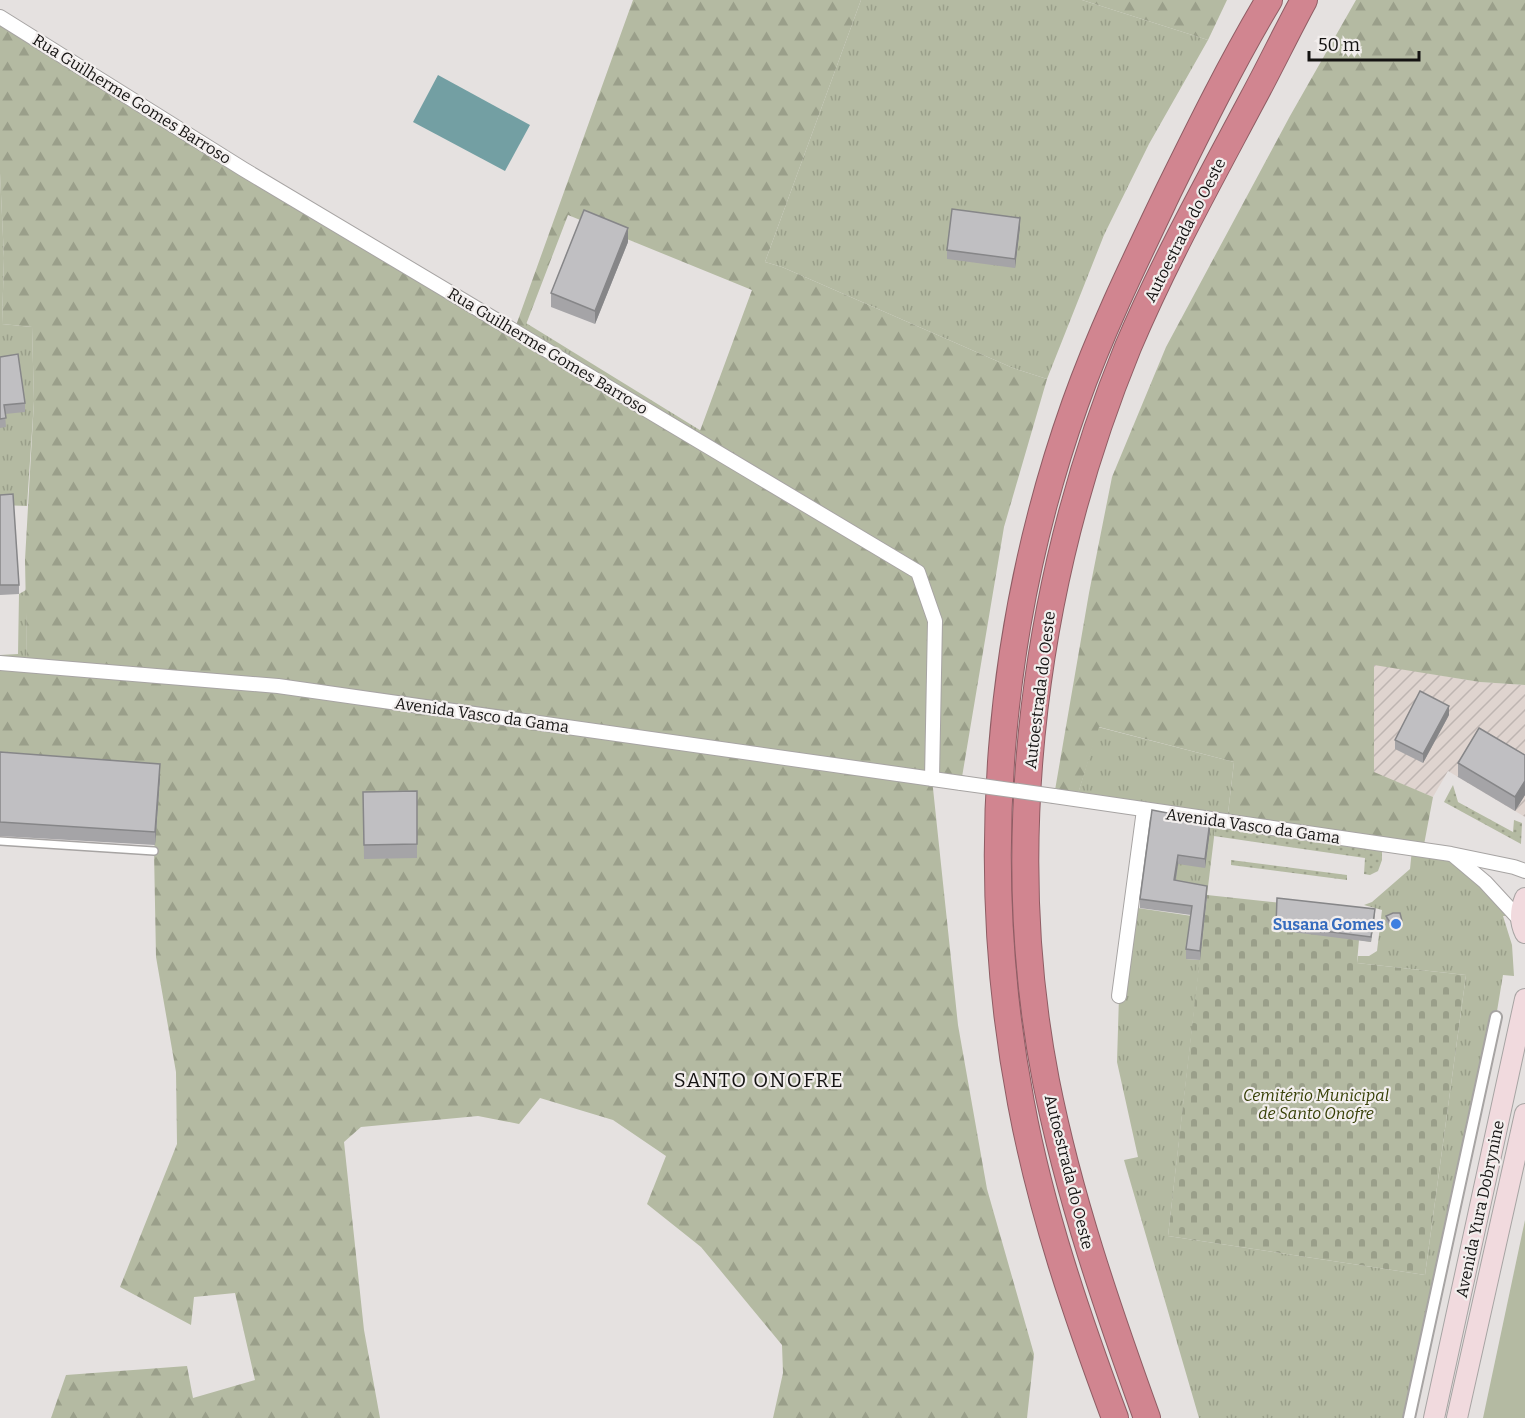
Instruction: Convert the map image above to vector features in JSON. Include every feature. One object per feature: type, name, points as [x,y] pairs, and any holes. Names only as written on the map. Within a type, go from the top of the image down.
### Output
[{"type":"highway","points":[[1247,37],[1261,0]]},
{"type":"highway","name":"Autoestrada do Oeste","points":[[1115,1418],[1052,1233],[1023,1115],[1011,1044],[1003,974],[998,890],[998,807],[1006,700],[1026,578],[1057,459],[1076,402],[1111,315],[1151,228],[1247,37],[1269,0]]},
{"type":"highway","name":"Autoestrada do Oeste","points":[[1147,1418],[1087,1246],[1060,1146],[1046,1077],[1036,1015],[1030,947],[1027,888],[1029,765],[1042,653],[1053,591],[1083,473],[1102,415],[1154,290],[1187,222],[1304,0]]},
{"type":"highway","points":[[1253,98],[1284,64],[1319,0]]},
{"type":"main road","points":[[1523,927],[1521,910],[1525,898]]},
{"type":"main road","name":"Avenida Yura Dobrynine","points":[[1434,1418],[1525,999]]},
{"type":"main road","name":"Avenida Yura Dobrynine","points":[[1457,1418],[1525,1114]]},
{"type":"street","name":"Rua Guilherme Gomes Barroso","points":[[0,16],[243,169],[918,572],[935,621],[932,779]]},
{"type":"street","name":"Avenida Vasco da Gama","points":[[0,663],[278,686],[1451,854],[1525,871]]},
{"type":"street","points":[[1119,996],[1144,810]]},
{"type":"street","points":[[1451,854],[1485,882],[1523,927]]},
{"type":"street","points":[[1409,1418],[1496,1017]]},
{"type":"lane","points":[[0,841],[154,851]]},
{"type":"shaded area","points":[[1374,664],[1480,682],[1525,685],[1525,817],[1448,771],[1433,797],[1374,773]]},
{"type":"green space","points":[[633,0],[861,0],[765,262],[782,267],[1013,368],[1047,379],[1004,527],[961,783],[932,779],[958,1025],[987,1189],[1034,1354],[1027,1418],[773,1418],[783,1373],[782,1345],[701,1247],[647,1204],[666,1156],[613,1120],[540,1098],[519,1124],[478,1116],[361,1127],[344,1142],[364,1330],[380,1418],[51,1418],[66,1375],[187,1366],[193,1398],[255,1380],[235,1293],[194,1297],[191,1325],[120,1287],[177,1144],[176,1072],[156,957],[154,851],[160,778],[0,766],[0,663],[27,665],[25,560],[34,401],[32,327],[2,324],[4,258],[0,173],[0,17],[514,331]],"holes":[[[568,215],[752,290],[697,439],[522,335]]]},
{"type":"green space","points":[[861,0],[1082,0],[1208,40],[1149,144],[1104,235],[1047,379],[1013,368],[782,267],[765,262]]},
{"type":"green space","points":[[1082,0],[1227,0],[1208,40]]},
{"type":"green space","points":[[1356,0],[1525,0],[1525,685],[1480,682],[1374,665],[1374,772],[1433,797],[1423,850],[1227,822],[1234,762],[1099,727],[1076,800],[1054,796],[1089,593],[1112,477],[1166,347],[1290,116]]},
{"type":"green space","points":[[0,173],[4,258],[2,324],[32,327],[34,401],[27,506],[0,505]]},
{"type":"green space","points":[[526,323],[703,432],[700,442],[518,333]]},
{"type":"green space","points":[[26,590],[27,665],[0,663],[0,655],[18,654],[19,594]]},
{"type":"green space","points":[[1098,727],[1234,762],[1227,822],[1216,821],[1207,895],[1174,889],[1183,816],[1076,800]]},
{"type":"green space","points":[[1453,785],[1458,802],[1513,832],[1514,820],[1522,823],[1521,844],[1444,802]]},
{"type":"green space","points":[[1216,820],[1382,845],[1382,860],[1378,871],[1370,875],[1364,874],[1365,858],[1214,836]]},
{"type":"green space","points":[[1412,849],[1451,854],[1515,916],[1503,916],[1512,945],[1514,976],[1503,975],[1496,1017],[1409,1418],[1199,1418],[1124,1160],[1138,1157],[1117,1062],[1119,996],[1131,907],[1192,916],[1186,959],[1200,960],[1168,1236],[1425,1275],[1466,975],[1357,963],[1358,956],[1369,956],[1377,951],[1382,910],[1364,905],[1372,902],[1410,869]]},
{"type":"green space","points":[[1231,860],[1347,875],[1347,880],[1231,865]]},
{"type":"green space","name":"Cemitério Municipal de Santo Onofre","points":[[1207,895],[1375,913],[1371,942],[1359,940],[1357,963],[1466,975],[1425,1275],[1168,1236]]},
{"type":"green space","points":[[1525,1220],[1525,1418],[1483,1418]]},
{"type":"water","points":[[438,75],[530,125],[505,171],[413,122]]},
{"type":"building","points":[[952,209],[1020,218],[1015,259],[947,250]]},
{"type":"building","points":[[584,210],[628,228],[595,311],[551,293]]},
{"type":"building","points":[[18,354],[25,403],[4,405],[6,418],[0,419],[0,357]]},
{"type":"building","points":[[13,494],[19,585],[0,585],[0,495]]},
{"type":"building","points":[[1420,691],[1449,706],[1423,754],[1395,740]]},
{"type":"building","points":[[1479,728],[1525,755],[1525,781],[1515,797],[1458,763]]},
{"type":"building","points":[[0,752],[160,764],[155,832],[0,822]]},
{"type":"building","points":[[417,791],[417,844],[364,845],[363,792]]},
{"type":"building","points":[[1152,810],[1210,821],[1205,859],[1178,855],[1174,880],[1207,886],[1200,951],[1186,949],[1192,906],[1140,899]]},
{"type":"building","points":[[1277,898],[1375,909],[1371,937],[1276,925]]},
{"type":"building","points":[[1400,913],[1402,921],[1397,925],[1391,924],[1386,916]]},
{"type":"place","name":"Susana Gomes","points":[[1396,924]]},
{"type":"district","name":"SANTO ONOFRE","points":[[759,1080]]}]
